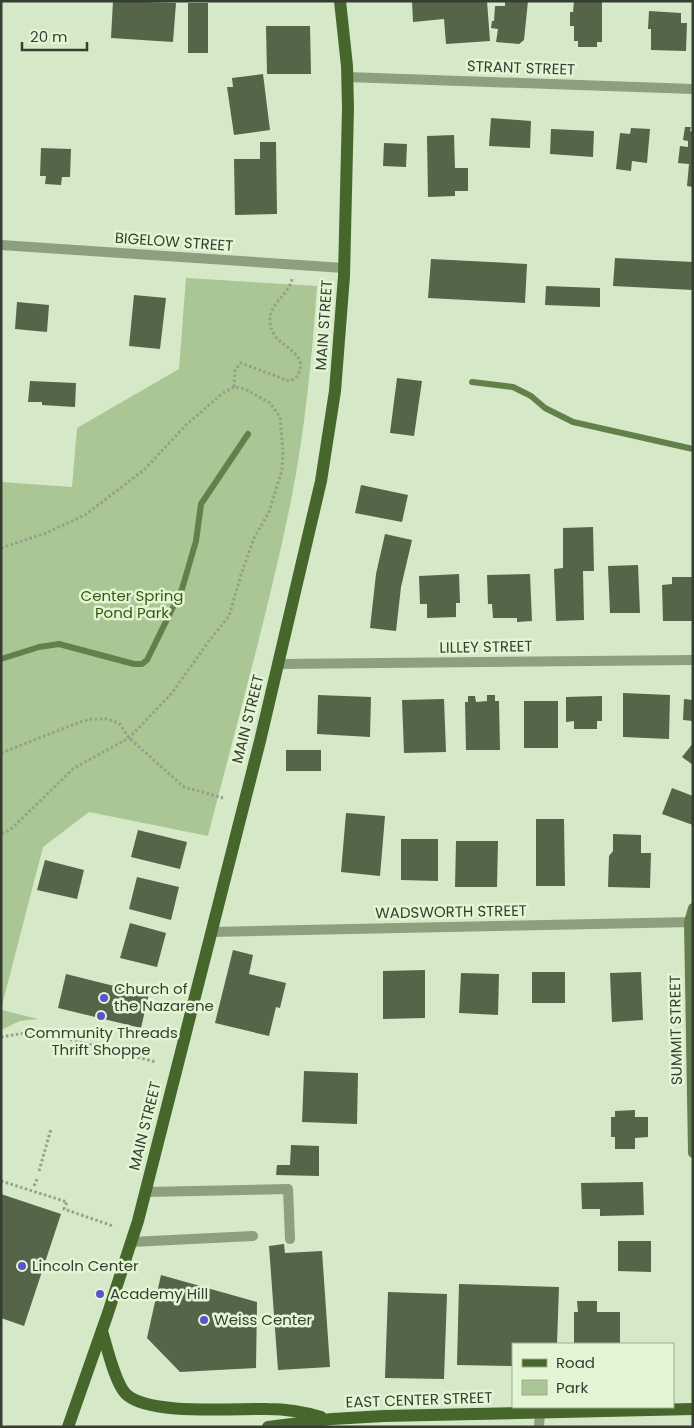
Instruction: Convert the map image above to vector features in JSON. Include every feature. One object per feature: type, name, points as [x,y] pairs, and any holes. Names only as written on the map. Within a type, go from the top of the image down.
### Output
[{"type":"main road","name":"MAIN STREET","points":[[68,1427],[102,1331],[145,1192],[279,664],[312,526],[326,457],[338,359],[344,268],[348,140],[347,77],[340,1]]},
{"type":"main road","points":[[102,1331],[120,1384],[130,1398],[142,1404],[166,1408],[281,1409],[332,1423]]},
{"type":"main road","name":"EAST CENTER STREET","points":[[268,1427],[332,1423],[384,1416],[693,1409]]},
{"type":"street","name":"STRANT STREET","points":[[347,77],[693,89]]},
{"type":"street","name":"BIGELOW STREET","points":[[1,245],[344,268]]},
{"type":"street","name":"LILLEY STREET","points":[[279,664],[693,660]]},
{"type":"street","name":"SUMMIT STREET","points":[[693,908],[691,922],[693,1153]]},
{"type":"street","name":"WADSWORTH STREET","points":[[211,932],[691,922]]},
{"type":"street","points":[[145,1192],[288,1189],[290,1240]]},
{"type":"street","points":[[131,1242],[253,1236]]},
{"type":"street","points":[[539,1427],[540,1412]]},
{"type":"path","points":[[234,387],[235,370],[241,363],[289,380],[298,376],[301,368],[298,356],[273,333],[270,318],[276,301],[287,291],[293,278]]},
{"type":"path","points":[[1,548],[46,533],[85,515],[144,470],[186,425],[224,393],[234,387],[245,389],[270,402],[280,416],[283,452],[282,470],[269,512],[254,538],[229,616],[172,693],[130,738],[74,768],[11,829],[1,834]]},
{"type":"path","points":[[1,753],[92,719],[107,719],[119,722],[130,738],[184,787],[223,798]]},
{"type":"path","points":[[1,1037],[25,1033],[45,1033],[156,1062]]},
{"type":"path","points":[[39,1171],[51,1129]]},
{"type":"path","points":[[34,1186],[38,1176]]},
{"type":"path","points":[[1,1181],[67,1202],[64,1209],[113,1226]]},
{"type":"green space","name":"Center Spring Pond Park","points":[[186,278],[317,286],[300,448],[291,501],[262,627],[208,836],[89,812],[43,847],[1,1009],[1,482],[72,487],[77,428],[179,369]]},
{"type":"green space","points":[[1,1009],[38,1019],[20,1021],[1,1030]]},
{"type":"building","points":[[113,1],[176,3],[173,42],[111,38]]},
{"type":"building","points":[[412,1],[487,1],[490,41],[446,44],[444,19],[413,22]]},
{"type":"building","points":[[505,1],[528,1],[524,40],[519,44],[496,42],[498,29],[491,28],[492,21],[494,21],[495,6],[505,6]]},
{"type":"building","points":[[574,1],[602,1],[602,42],[597,42],[597,47],[578,47],[578,41],[574,41],[574,26],[570,26],[570,12],[573,12]]},
{"type":"building","points":[[188,3],[208,3],[208,53],[188,53]]},
{"type":"building","points":[[649,11],[681,13],[681,23],[687,23],[686,51],[651,50],[651,29],[648,29]]},
{"type":"building","points":[[266,26],[310,26],[311,74],[267,74]]},
{"type":"building","points":[[263,74],[270,130],[234,135],[227,87],[233,87],[232,78]]},
{"type":"building","points":[[491,118],[531,121],[530,148],[489,146]]},
{"type":"building","points":[[685,127],[691,127],[690,131],[693,132],[693,187],[687,186],[689,164],[678,163],[680,146],[688,147],[688,141],[683,140]]},
{"type":"building","points":[[631,128],[650,129],[647,163],[632,161],[631,171],[616,169],[620,133],[630,134]]},
{"type":"building","points":[[551,129],[594,131],[593,157],[550,154]]},
{"type":"building","points":[[454,135],[455,168],[468,168],[468,191],[455,191],[455,196],[428,197],[427,136]]},
{"type":"building","points":[[260,142],[276,142],[277,214],[235,215],[234,159],[260,159]]},
{"type":"building","points":[[384,143],[407,144],[406,167],[383,166]]},
{"type":"building","points":[[41,148],[71,149],[70,177],[62,177],[61,185],[45,184],[46,176],[40,176]]},
{"type":"building","points":[[615,258],[693,262],[693,290],[613,286]]},
{"type":"building","points":[[431,259],[527,264],[525,303],[428,298]]},
{"type":"building","points":[[546,286],[600,288],[600,307],[545,305]]},
{"type":"building","points":[[134,295],[166,298],[160,349],[129,346]]},
{"type":"building","points":[[17,302],[49,305],[47,332],[15,329]]},
{"type":"building","points":[[397,378],[422,381],[414,436],[390,433]]},
{"type":"building","points":[[30,381],[76,383],[75,407],[42,405],[42,402],[28,402]]},
{"type":"building","points":[[361,485],[408,495],[402,522],[355,513]]},
{"type":"building","points":[[593,527],[594,571],[583,571],[584,620],[556,621],[554,569],[563,568],[563,528]]},
{"type":"building","points":[[385,534],[412,540],[401,587],[396,631],[370,628],[376,574]]},
{"type":"building","points":[[638,565],[640,613],[610,613],[608,566]]},
{"type":"building","points":[[459,574],[460,603],[456,603],[456,617],[427,618],[427,604],[420,604],[419,576]]},
{"type":"building","points":[[530,574],[532,621],[517,622],[517,618],[493,618],[492,604],[488,604],[487,575]]},
{"type":"building","points":[[672,577],[692,577],[692,621],[663,621],[662,585],[672,584]]},
{"type":"building","points":[[623,693],[670,695],[669,739],[623,737]]},
{"type":"building","points":[[318,695],[371,697],[370,737],[317,734]]},
{"type":"building","points":[[487,695],[495,695],[495,701],[499,701],[500,750],[466,750],[465,702],[468,702],[468,696],[475,696],[476,702],[487,701]]},
{"type":"building","points":[[602,696],[602,721],[597,721],[597,729],[574,729],[574,721],[566,722],[566,697]]},
{"type":"building","points":[[444,699],[446,752],[404,753],[402,700]]},
{"type":"building","points":[[684,699],[693,700],[693,721],[683,720]]},
{"type":"building","points":[[524,701],[558,701],[558,748],[524,748]]},
{"type":"building","points":[[693,743],[693,765],[682,757]]},
{"type":"building","points":[[286,750],[321,750],[321,771],[286,771]]},
{"type":"building","points":[[672,788],[693,796],[693,825],[662,814]]},
{"type":"building","points":[[346,813],[385,816],[380,876],[341,872]]},
{"type":"building","points":[[536,819],[564,819],[565,886],[536,886]]},
{"type":"building","points":[[138,830],[187,842],[180,869],[131,857]]},
{"type":"building","points":[[613,834],[641,835],[641,853],[651,853],[650,888],[608,887],[609,856],[613,851]]},
{"type":"building","points":[[401,839],[438,839],[438,881],[401,880]]},
{"type":"building","points":[[456,841],[498,841],[497,887],[455,887]]},
{"type":"building","points":[[45,860],[84,870],[77,899],[37,890]]},
{"type":"building","points":[[137,877],[179,887],[171,920],[129,909]]},
{"type":"building","points":[[130,923],[166,933],[157,967],[120,958]]},
{"type":"building","points":[[233,950],[253,955],[249,974],[286,983],[280,1008],[276,1007],[269,1036],[215,1023]]},
{"type":"building","points":[[425,970],[425,1018],[383,1019],[383,971]]},
{"type":"building","points":[[532,972],[565,972],[565,1003],[532,1003]]},
{"type":"building","points":[[641,972],[643,1020],[612,1022],[610,973]]},
{"type":"building","points":[[461,973],[499,974],[498,1015],[459,1013]]},
{"type":"building","name":"Church of the Nazarene","points":[[66,974],[118,987],[119,982],[150,989],[141,1028],[58,1008]]},
{"type":"building","points":[[304,1071],[358,1073],[357,1124],[302,1122]]},
{"type":"building","points":[[635,1110],[635,1117],[648,1117],[648,1137],[635,1138],[635,1149],[615,1149],[615,1137],[611,1137],[611,1117],[615,1117],[615,1111]]},
{"type":"building","points":[[291,1145],[319,1146],[319,1176],[276,1175],[277,1165],[290,1165]]},
{"type":"building","points":[[643,1182],[644,1215],[600,1216],[600,1209],[582,1209],[581,1183]]},
{"type":"building","name":"Lincoln Center","points":[[1,1194],[61,1214],[24,1326],[1,1318]]},
{"type":"building","points":[[618,1241],[651,1241],[651,1272],[618,1271]]},
{"type":"building","points":[[284,1244],[285,1253],[322,1251],[330,1367],[278,1370],[269,1246]]},
{"type":"building","name":"Weiss Center","points":[[161,1275],[257,1302],[256,1368],[180,1372],[147,1338]]},
{"type":"building","points":[[459,1284],[559,1287],[557,1343],[512,1343],[512,1366],[457,1365]]},
{"type":"building","points":[[388,1292],[447,1294],[444,1379],[385,1378]]},
{"type":"building","points":[[577,1301],[597,1301],[597,1312],[620,1312],[620,1343],[574,1343],[574,1312],[578,1312]]},
{"type":"waterway","points":[[472,382],[513,387],[531,396],[545,408],[573,422],[693,449]]},
{"type":"waterway","points":[[1,659],[39,647],[59,644],[134,664],[142,664],[147,660],[182,589],[196,541],[201,504],[248,434]]},
{"type":"place","name":"Church of the Nazarene","points":[[104,998]]},
{"type":"place","name":"Community Threads Thrift Shoppe","points":[[101,1016]]},
{"type":"place","name":"Lincoln Center","points":[[22,1266]]},
{"type":"place","name":"Academy Hill","points":[[100,1294]]},
{"type":"place","name":"Weiss Center","points":[[204,1320]]}]
